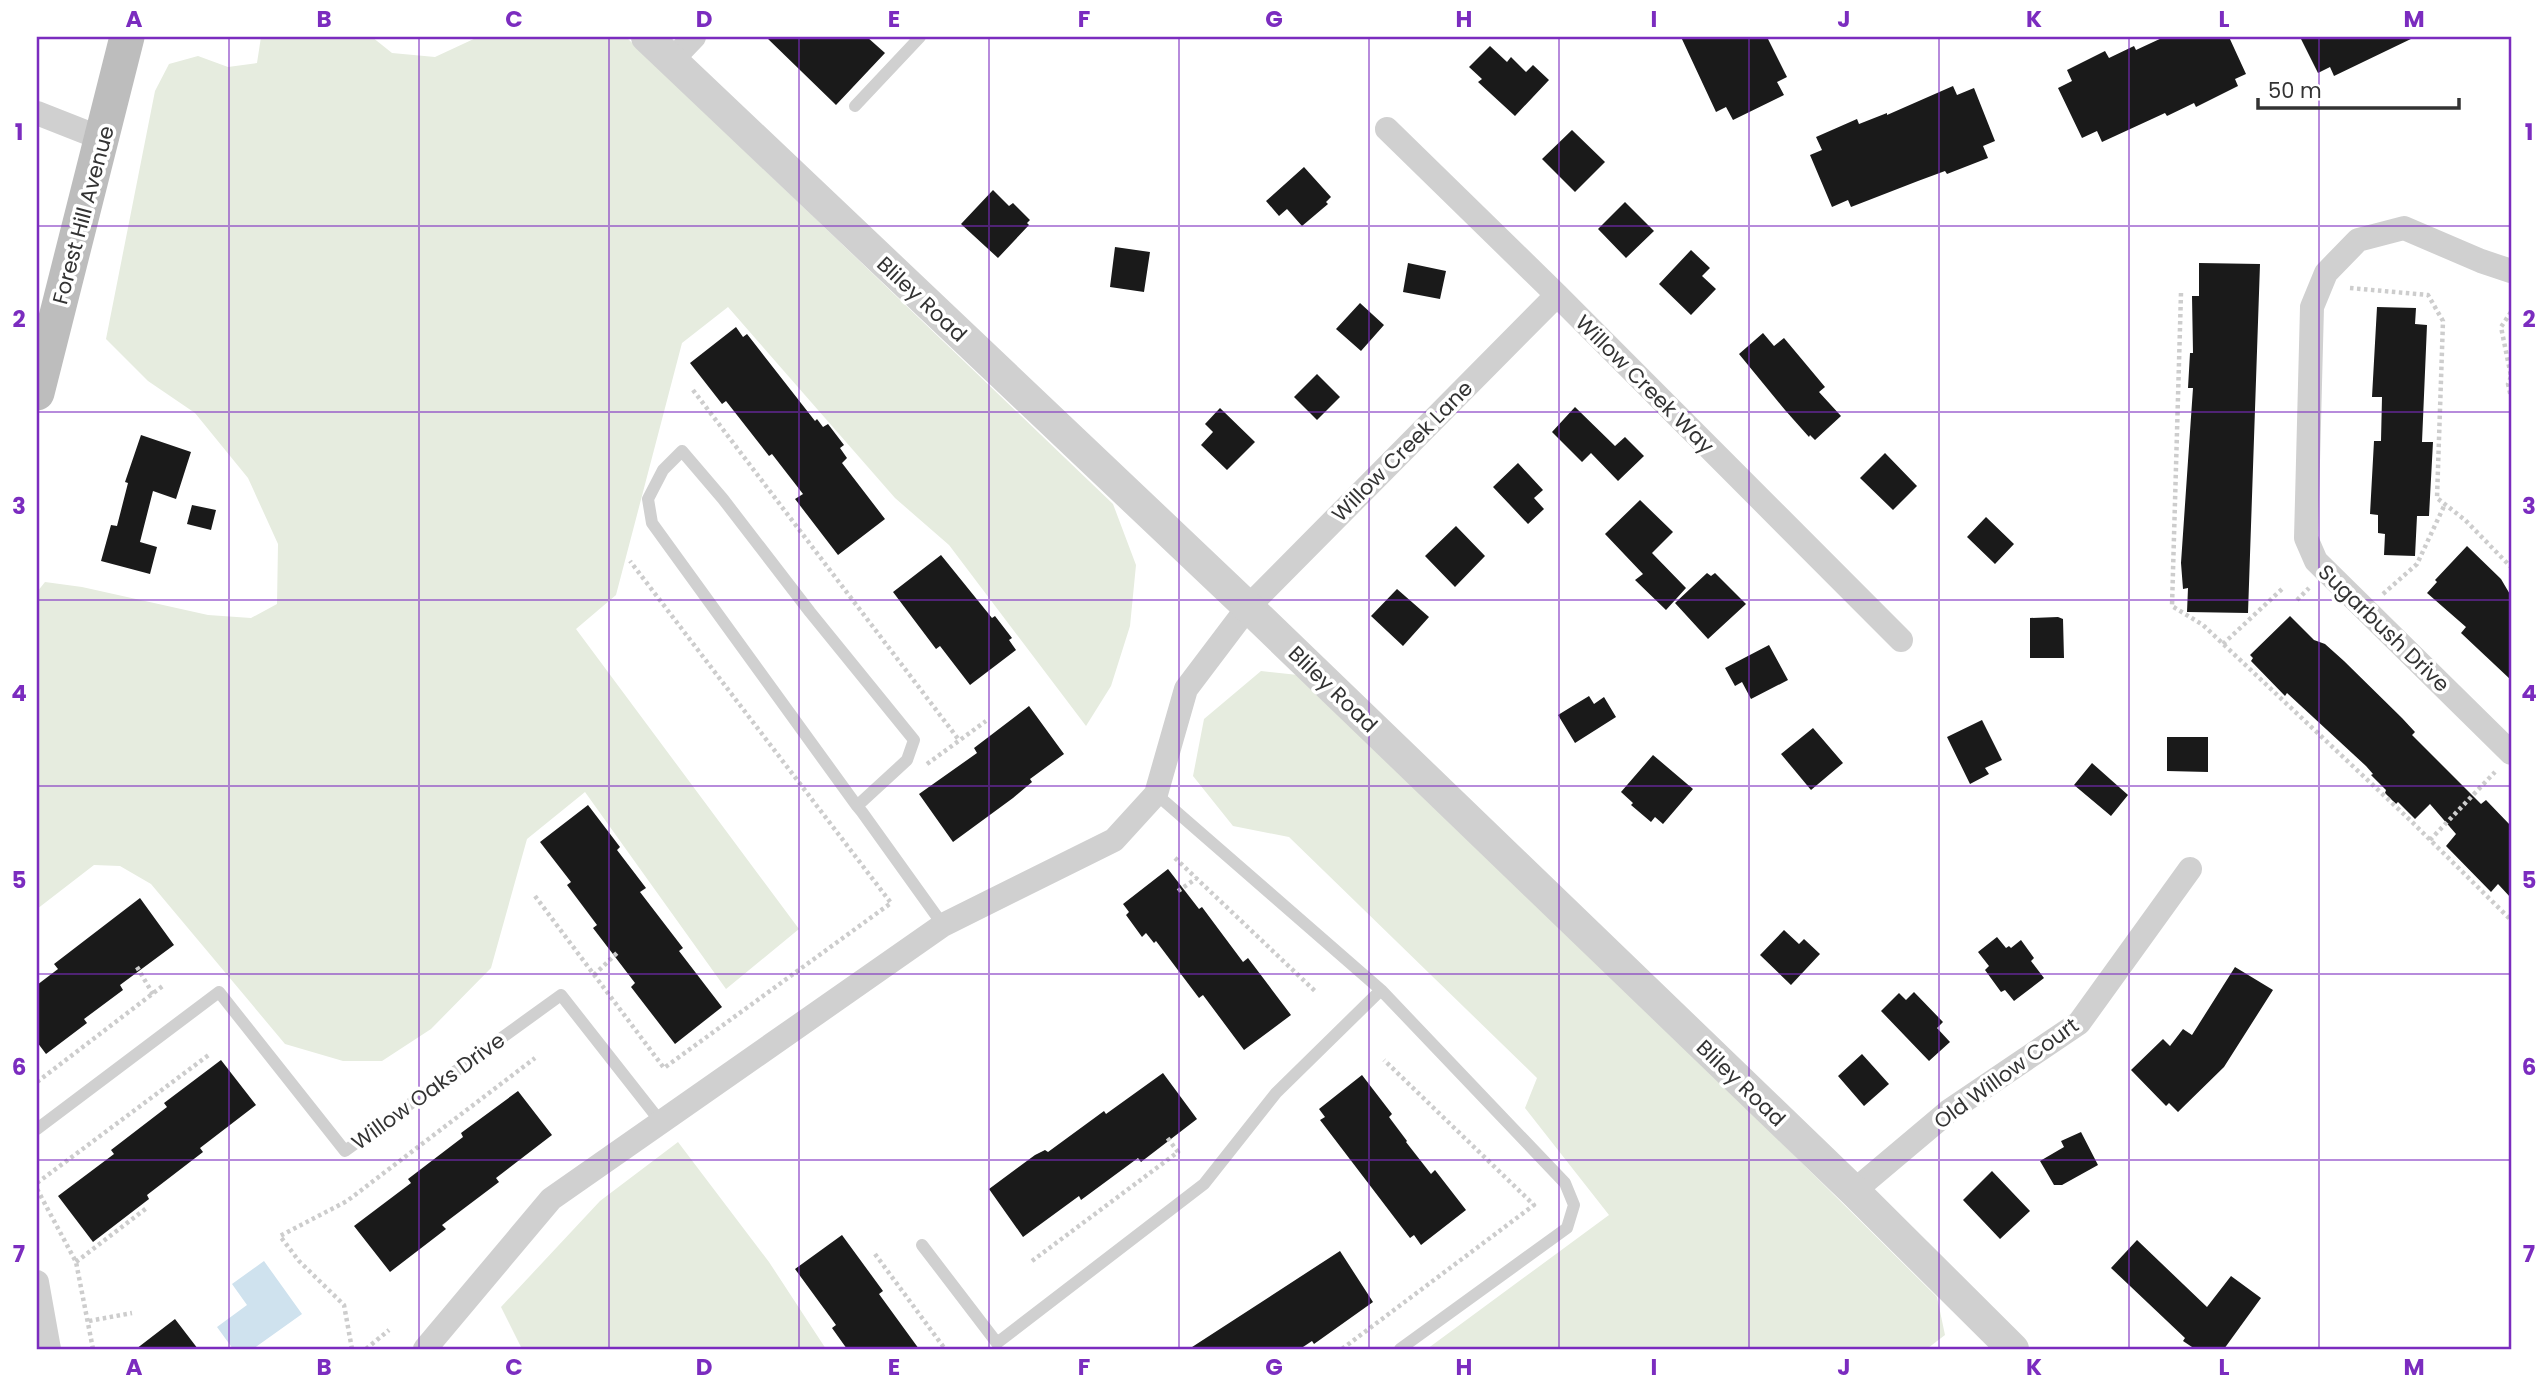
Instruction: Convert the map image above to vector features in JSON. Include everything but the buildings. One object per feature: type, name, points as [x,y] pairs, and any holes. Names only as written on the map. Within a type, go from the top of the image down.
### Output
[{"type":"main road","name":"Forest Hill Avenue","points":[[37,393],[127,37]]},
{"type":"street","name":"Bliley Road","points":[[647,37],[1248,607],[1854,1191],[2013,1349]]},
{"type":"street","points":[[671,61],[694,37]]},
{"type":"street","points":[[37,113],[103,139]]},
{"type":"street","name":"Willow Creek Way","points":[[1387,129],[1557,295],[1901,640]]},
{"type":"street","name":"Sugarbush Drive","points":[[2511,271],[2404,228],[2358,240],[2326,273],[2312,307],[2306,538],[2316,561],[2511,753]]},
{"type":"street","name":"Willow Creek Lane","points":[[1248,607],[1557,295]]},
{"type":"street","points":[[425,1349],[551,1199],[943,925],[1114,840],[1156,794],[1186,689],[1248,607]]},
{"type":"street","name":"Old Willow Court","points":[[1854,1191],[1949,1111],[2079,1023],[2190,869]]},
{"type":"street","points":[[38,1293],[49,1349]]},
{"type":"lane","points":[[855,106],[920,37]]},
{"type":"lane","points":[[857,806],[907,760],[914,740],[682,451],[663,470],[648,499],[652,523],[943,925]]},
{"type":"lane","points":[[1156,794],[1381,990],[1566,1183],[1574,1205],[1567,1228],[1400,1349]]},
{"type":"lane","points":[[922,1245],[1000,1346],[1204,1184],[1276,1093],[1381,990]]},
{"type":"lane","name":"Willow Oaks Drive","points":[[37,1129],[219,992],[345,1151],[561,995],[660,1121]]},
{"type":"path","points":[[2350,288],[2427,295],[2443,321],[2437,498],[2465,520],[2511,568]]},
{"type":"path","points":[[2180,293],[2172,606],[2203,625],[2511,920]]},
{"type":"path","points":[[2511,312],[2501,327],[2511,377],[2508,384],[2511,397]]},
{"type":"path","points":[[693,390],[959,740]]},
{"type":"path","points":[[2395,582],[2417,564],[2445,504]]},
{"type":"path","points":[[535,896],[664,1068],[891,903],[630,561]]},
{"type":"path","points":[[2223,644],[2282,589]]},
{"type":"path","points":[[2430,840],[2489,778]]},
{"type":"path","points":[[1175,858],[1317,993]]},
{"type":"path","points":[[1178,891],[1196,878]]},
{"type":"path","points":[[594,975],[617,953]]},
{"type":"path","points":[[137,967],[153,994]]},
{"type":"path","points":[[37,1082],[164,985]]},
{"type":"path","points":[[37,1182],[210,1054]]},
{"type":"path","points":[[352,1349],[344,1305],[299,1261],[280,1236],[347,1201],[535,1058]]},
{"type":"path","points":[[1342,1349],[1534,1205],[1384,1060]]},
{"type":"path","points":[[1032,1262],[1178,1152],[1166,1136]]},
{"type":"path","points":[[37,1189],[76,1262],[93,1349]]},
{"type":"path","points":[[76,1262],[148,1207]]},
{"type":"path","points":[[876,1254],[946,1349]]},
{"type":"path","points":[[89,1321],[132,1313]]},
{"type":"path","points":[[366,1349],[389,1331]]},
{"type":"shaded area","points":[[261,37],[372,37],[392,53],[435,57],[478,37],[626,37],[1113,504],[1136,565],[1130,626],[1111,686],[1086,726],[949,545],[895,498],[728,307],[682,343],[616,595],[576,629],[799,929],[726,989],[585,792],[527,839],[491,968],[431,1029],[382,1061],[343,1061],[285,1044],[151,884],[120,866],[94,865],[37,909],[37,592],[45,582],[82,587],[208,615],[251,618],[277,604],[278,544],[248,478],[195,413],[148,381],[106,339],[155,91],[169,64],[198,56],[228,67],[257,63]]},
{"type":"shaded area","points":[[1261,671],[1298,675],[1332,697],[1937,1297],[1945,1335],[1928,1348],[1910,1349],[1427,1349],[1609,1215],[1525,1108],[1537,1078],[1289,837],[1233,826],[1193,776],[1204,719]]},
{"type":"shaded area","points":[[678,1142],[769,1262],[826,1349],[522,1349],[501,1307],[600,1201]]},
{"type":"water","points":[[264,1261],[302,1314],[253,1349],[233,1349],[217,1327],[247,1305],[232,1284]]}]
